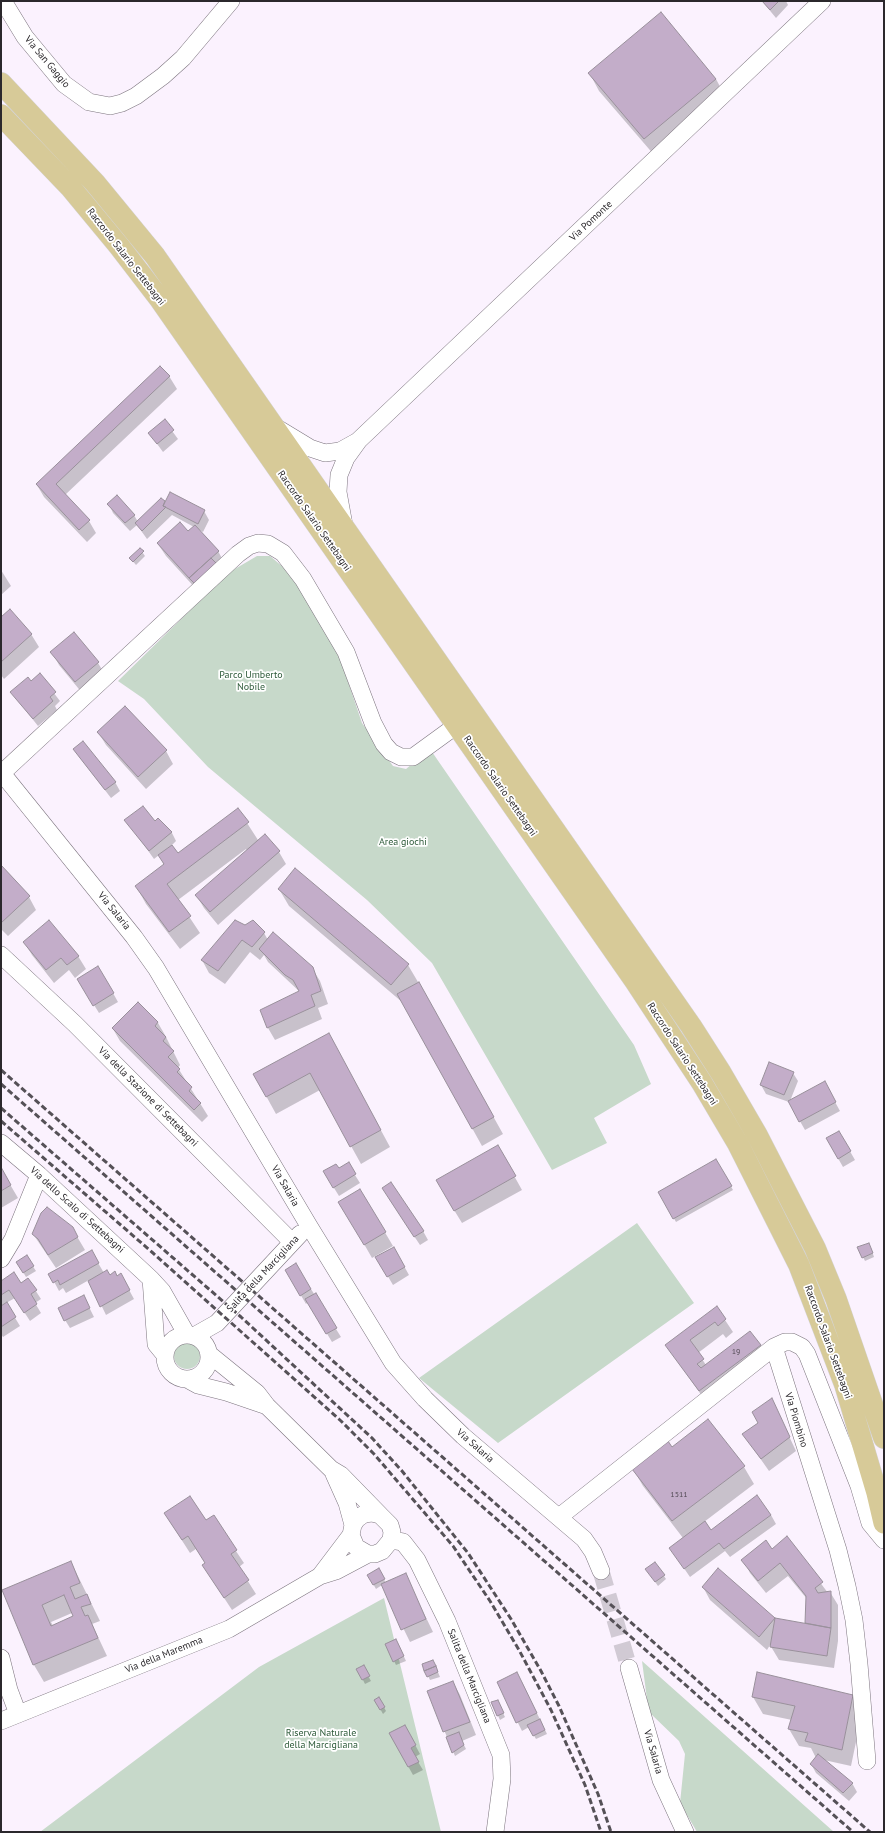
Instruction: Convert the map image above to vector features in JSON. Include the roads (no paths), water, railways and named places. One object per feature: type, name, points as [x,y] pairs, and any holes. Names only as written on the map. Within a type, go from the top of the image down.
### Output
[{"type":"main road","name":"Raccordo Salario Settebagni","points":[[1,83],[95,183],[138,234],[172,279],[651,966],[721,1073],[789,1193],[815,1248],[839,1306],[884,1438]]},
{"type":"main road","name":"Raccordo Salario Settebagni","points":[[1,115],[71,188],[141,274],[457,725],[665,1026],[702,1083],[738,1144],[795,1257],[845,1385],[877,1493],[884,1523]]},
{"type":"street","name":"Via San Gaggio","points":[[3,1],[25,37],[64,84],[89,102],[110,106],[122,103],[136,96],[163,76],[183,58],[231,1]]},
{"type":"street","name":"Via Pomonte","points":[[344,525],[338,492],[339,475],[346,458],[359,440],[822,1]]},
{"type":"street","name":"Via Pomonte","points":[[275,428],[310,448],[325,452],[340,451],[359,440]]},
{"type":"street","points":[[2,772],[238,554],[249,546],[258,543],[268,544],[283,553],[303,580],[346,652],[373,723],[380,738],[391,752],[401,757],[413,757],[457,725]]},
{"type":"street","name":"Via Salaria","points":[[2,772],[134,937],[156,968],[309,1226],[402,1374],[463,1436],[559,1517],[587,1543],[601,1571]]},
{"type":"street","name":"Via della Stazione di Settebagni","points":[[1,955],[75,1024],[292,1242]]},
{"type":"street","name":"Via dello Scalo di Settebagni","points":[[1,1143],[39,1175],[151,1279],[162,1291],[190,1335]]},
{"type":"street","points":[[1,1259],[16,1232],[39,1175]]},
{"type":"street","name":"Salita della Marcigliana","points":[[190,1335],[217,1323],[292,1242],[309,1226]]},
{"type":"street","points":[[151,1279],[156,1344],[165,1355]]},
{"type":"street","name":"Salita della Marcigliana","points":[[208,1351],[217,1323]]},
{"type":"street","points":[[268,1406],[255,1404],[226,1392],[198,1385],[174,1374],[166,1362],[165,1355],[170,1343],[175,1339],[190,1335],[200,1338],[208,1351],[257,1393],[331,1469],[341,1475],[390,1525],[392,1532],[391,1540],[382,1551],[368,1554],[356,1547],[347,1503],[331,1469]]},
{"type":"street","points":[[559,1517],[774,1347],[785,1342],[792,1342],[802,1347],[807,1354],[859,1486],[870,1523],[884,1540]]},
{"type":"street","name":"Via Piombino","points":[[774,1347],[838,1550],[847,1586],[854,1620],[867,1761]]},
{"type":"street","points":[[187,1379],[201,1374],[206,1368],[208,1351]]},
{"type":"street","points":[[352,1530],[357,1519],[364,1514],[380,1514]]},
{"type":"street","name":"Via della Maremma","points":[[320,1576],[352,1530]]},
{"type":"street","name":"Salita della Marcigliana","points":[[391,1540],[403,1542],[417,1560],[447,1621],[501,1755],[502,1779],[495,1832]]},
{"type":"street","name":"Via della Maremma","points":[[1,1721],[229,1629],[320,1576],[336,1571],[368,1554]]},
{"type":"street","points":[[1,1658],[9,1690],[18,1714]]},
{"type":"street","name":"Via Salaria","points":[[629,1668],[661,1780],[685,1832]]},
{"type":"tunnel","points":[[601,1571],[629,1668]]},
{"type":"railway","points":[[1,1070],[870,1832]]},
{"type":"railway","points":[[1,1084],[853,1832]]},
{"type":"railway","points":[[1,1108],[241,1317],[372,1438],[402,1471],[468,1553],[511,1619],[559,1706],[598,1794],[611,1832]]},
{"type":"railway","points":[[1,1121],[153,1253],[341,1421],[374,1454],[453,1546],[490,1601],[519,1650],[551,1710],[585,1785],[601,1832]]},
{"type":"park label","name":"Parco Umberto Nobile","points":[[251,680]]},
{"type":"park label","name":"Area giochi","points":[[403,842]]},
{"type":"park label","name":"Riserva Naturale della Marcigliana","points":[[321,1738]]}]
